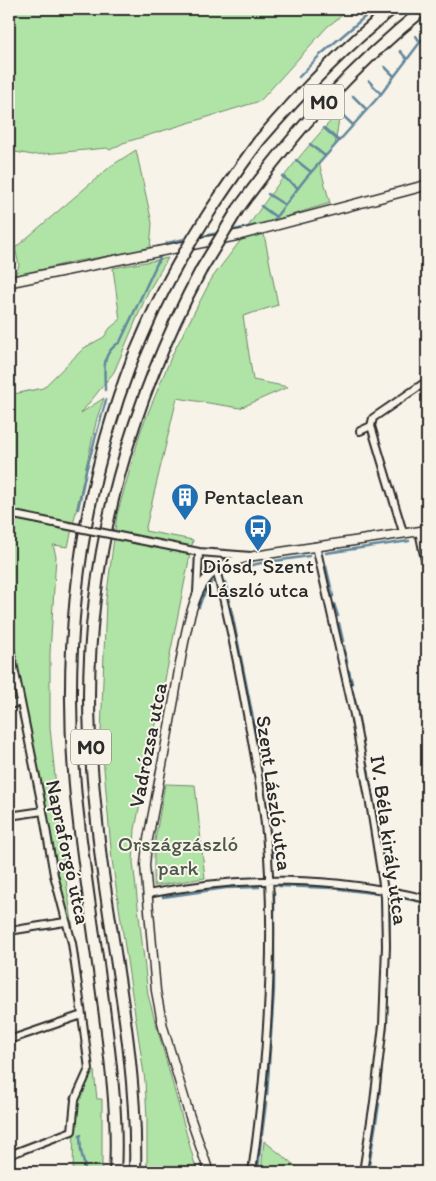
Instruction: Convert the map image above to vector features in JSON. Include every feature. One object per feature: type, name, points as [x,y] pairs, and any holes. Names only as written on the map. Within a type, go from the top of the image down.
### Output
[{"type":"highway","name":"M0","points":[[115,1172],[113,1081],[75,788],[71,725],[70,669],[80,569],[95,481],[116,406],[132,360],[157,305],[187,248],[218,199],[259,141],[286,108],[330,62],[392,9]]},
{"type":"highway","name":"M0","points":[[135,1172],[136,1135],[132,1078],[102,861],[91,760],[89,697],[91,640],[103,545],[125,454],[158,359],[174,322],[201,270],[238,209],[268,168],[323,103],[366,59],[424,9]]},
{"type":"main road","points":[[9,282],[239,235],[427,185]]},
{"type":"street","points":[[403,532],[371,426],[373,418],[427,381]]},
{"type":"street","points":[[360,432],[371,426]]},
{"type":"street","points":[[9,514],[199,552],[254,556]]},
{"type":"street","points":[[423,530],[427,570]]},
{"type":"street","name":"Vadrózsa utca","points":[[209,1172],[189,1114],[163,1027],[156,991],[145,865],[147,844],[182,656],[196,594],[203,582],[216,570],[235,561],[254,556],[423,530]]},
{"type":"street","name":"IV. Béla király utca","points":[[316,546],[355,724],[371,809],[386,917],[383,1025],[363,1172]]},
{"type":"street","points":[[186,549],[198,564]]},
{"type":"street","points":[[196,594],[199,552]]},
{"type":"street","name":"Szent László utca","points":[[216,570],[226,607],[254,752],[264,817],[269,880],[270,959],[267,1038],[252,1172]]},
{"type":"street","name":"Napraforgó utca","points":[[9,643],[43,811],[52,867],[72,943],[89,1069],[75,1100],[72,1131],[9,1155]]},
{"type":"street","points":[[9,705],[21,702]]},
{"type":"street","points":[[9,816],[43,811]]},
{"type":"street","points":[[147,894],[232,881],[269,880],[318,881],[383,889],[427,899]]},
{"type":"street","points":[[9,931],[65,922]]},
{"type":"street","points":[[9,1040],[82,1015]]},
{"type":"green space","points":[[9,9],[350,9],[327,27],[260,101],[123,143],[110,150],[107,148],[33,155],[9,151]]},
{"type":"green space","points":[[340,111],[335,146],[319,163],[330,203],[262,224],[278,305],[243,316],[253,380],[288,387],[240,408],[177,398],[145,531],[193,540],[135,829],[133,862],[148,995],[197,1172],[147,1172],[145,1081],[112,860],[101,734],[106,600],[117,515],[141,430],[172,355],[212,278],[250,228],[247,228],[268,197]]},
{"type":"green space","points":[[136,150],[152,223],[150,249],[72,262],[15,276],[19,265],[15,248],[111,166]]},
{"type":"green space","points":[[168,258],[148,292],[114,372],[81,413],[104,398],[97,418],[68,547],[53,545],[56,556],[50,653],[50,728],[65,873],[73,929],[67,922],[58,871],[52,851],[44,797],[9,627],[9,395],[43,388],[84,348],[104,337],[110,328],[120,320],[113,268]]},
{"type":"green space","name":"Országzászló park","points":[[165,784],[195,785],[205,878],[154,886],[154,846]]},
{"type":"green space","points":[[92,1069],[94,1071],[97,1099],[102,1099],[102,1172],[73,1172],[74,1118],[79,1091]]},
{"type":"green space","points":[[264,1141],[303,1172],[261,1172]]},
{"type":"waterway","points":[[299,77],[320,55],[374,9]]},
{"type":"waterway","points":[[229,231],[272,222],[305,179],[381,94],[427,33]]},
{"type":"waterway","points":[[416,36],[420,42]]},
{"type":"waterway","points":[[400,51],[407,59]]},
{"type":"waterway","points":[[385,67],[394,76]]},
{"type":"waterway","points":[[369,81],[381,94]]},
{"type":"waterway","points":[[353,96],[366,109]]},
{"type":"waterway","points":[[338,111],[353,125]]},
{"type":"waterway","points":[[324,128],[339,141]]},
{"type":"waterway","points":[[310,144],[325,156]]},
{"type":"waterway","points":[[296,160],[311,172]]},
{"type":"waterway","points":[[282,176],[298,188]]},
{"type":"waterway","points":[[268,194],[285,205]]},
{"type":"waterway","points":[[261,206],[276,217]]},
{"type":"waterway","points":[[197,237],[219,233]]},
{"type":"waterway","points":[[167,243],[189,238]]},
{"type":"waterway","points":[[105,390],[104,369],[106,357],[120,342],[160,257]]},
{"type":"waterway","points":[[78,509],[86,471],[106,400]]},
{"type":"waterway","points":[[326,553],[409,541]]},
{"type":"waterway","points":[[227,571],[261,563],[309,556]]},
{"type":"waterway","points":[[326,566],[333,596]]},
{"type":"waterway","points":[[199,607],[212,581]]},
{"type":"waterway","points":[[225,582],[230,601]]},
{"type":"waterway","points":[[334,604],[338,616]]},
{"type":"waterway","points":[[231,608],[256,733]]},
{"type":"waterway","points":[[339,623],[343,641]]},
{"type":"waterway","points":[[344,646],[347,662]]},
{"type":"waterway","points":[[349,671],[352,683]]},
{"type":"waterway","points":[[352,689],[357,708]]},
{"type":"waterway","points":[[358,715],[361,729]]},
{"type":"waterway","points":[[256,738],[261,768]]},
{"type":"waterway","points":[[362,738],[364,749]]},
{"type":"waterway","points":[[367,766],[369,775]]},
{"type":"waterway","points":[[262,774],[265,790]]},
{"type":"waterway","points":[[370,782],[380,842]]},
{"type":"waterway","points":[[266,798],[273,857]]},
{"type":"waterway","points":[[382,852],[386,881]]},
{"type":"waterway","points":[[279,886],[332,888]]},
{"type":"waterway","points":[[163,897],[226,888],[259,887]]},
{"type":"waterway","points":[[340,889],[372,893]]},
{"type":"waterway","points":[[267,1095],[274,990],[274,892]]},
{"type":"waterway","points":[[397,897],[427,903]]},
{"type":"waterway","points":[[379,1097],[388,993],[390,903]]},
{"type":"waterway","points":[[262,1134],[266,1103]]},
{"type":"waterway","points":[[368,1172],[379,1104]]},
{"type":"waterway","points":[[81,1135],[81,1151],[86,1172]]},
{"type":"waterway","points":[[258,1172],[261,1139]]},
{"type":"place","name":"Pentaclean","points":[[185,521]]},
{"type":"place","name":"Diósd, Szent László utca","points":[[258,552]]}]
